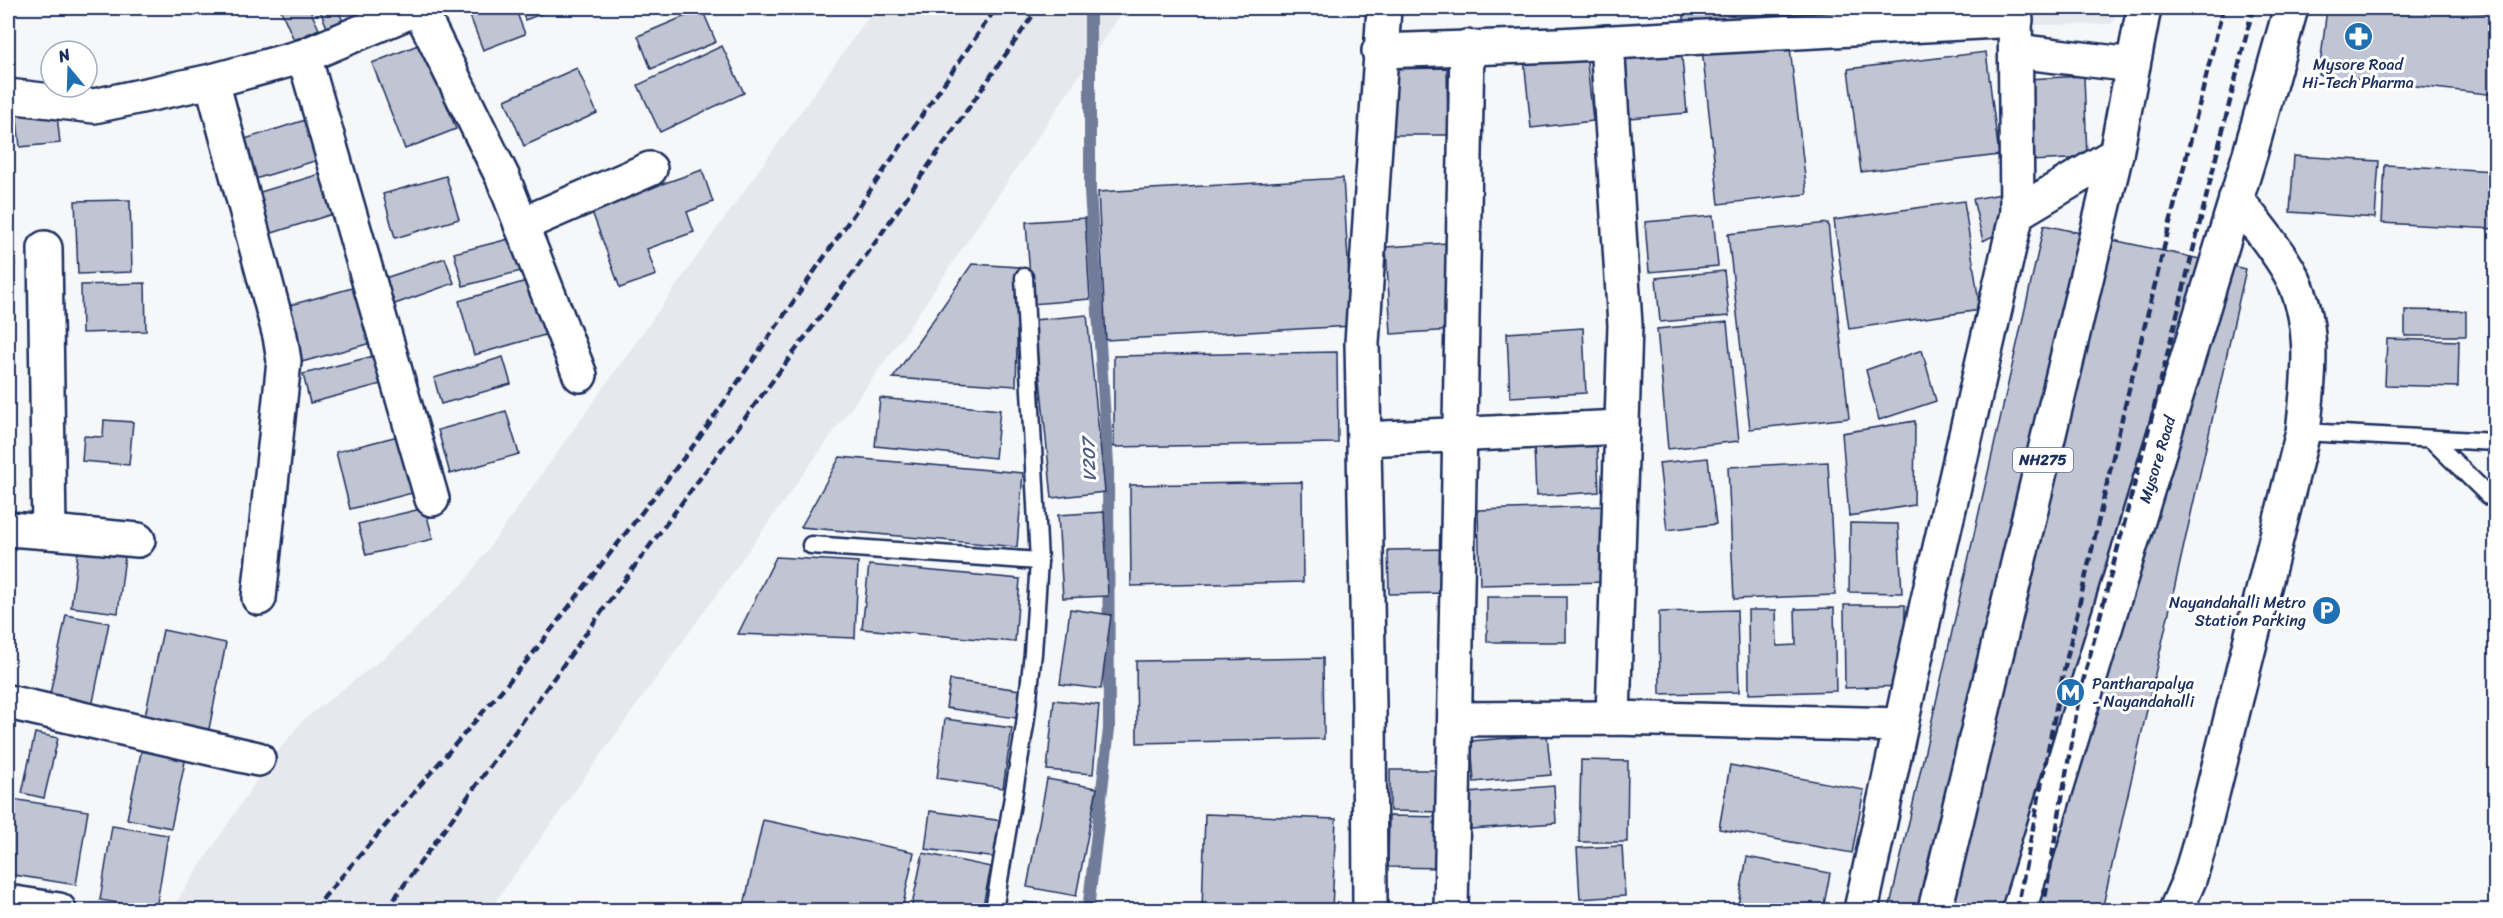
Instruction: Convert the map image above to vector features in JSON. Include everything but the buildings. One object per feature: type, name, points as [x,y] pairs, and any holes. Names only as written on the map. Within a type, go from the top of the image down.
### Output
[{"type":"main road","points":[[8,96],[94,106],[212,81],[304,56],[418,8],[503,178],[580,375]]},
{"type":"main road","points":[[1370,910],[1369,704],[1362,343],[1379,51],[1384,8]]},
{"type":"main road","name":"NH275","points":[[1935,910],[2116,154],[2144,8]]},
{"type":"main road","name":"Mysore Road","points":[[2019,910],[2236,198],[2291,8]]},
{"type":"main road","points":[[1379,51],[2015,26],[2133,64]]},
{"type":"main road","points":[[1861,910],[2017,213],[2015,26]]},
{"type":"main road","points":[[1607,42],[1625,325],[1613,718]]},
{"type":"main road","points":[[1451,910],[1467,47]]},
{"type":"main road","points":[[304,56],[432,499]]},
{"type":"main road","points":[[212,81],[280,336],[284,361],[259,598]]},
{"type":"main road","points":[[2017,213],[2116,154]]},
{"type":"main road","points":[[521,225],[650,169]]},
{"type":"main road","points":[[2176,910],[2189,880],[2198,849],[2303,432],[2309,351],[2302,304],[2295,283],[2282,261],[2236,198]]},
{"type":"main road","points":[[45,248],[49,532]]},
{"type":"main road","points":[[1364,439],[1622,427]]},
{"type":"main road","points":[[8,529],[138,540]]},
{"type":"main road","points":[[8,702],[258,759]]},
{"type":"main road","points":[[1455,719],[1613,718],[1901,725]]},
{"type":"main road","points":[[8,902],[59,910]]},
{"type":"lane","points":[[994,910],[1025,725],[1033,653],[1039,561],[1024,277]]},
{"type":"lane","points":[[2303,432],[2496,442]]},
{"type":"lane","points":[[2431,439],[2490,497],[2496,499]]},
{"type":"lane","points":[[811,545],[1039,561]]},
{"type":"shaded area","points":[[875,8],[1125,8],[903,336],[489,910],[171,910],[266,766],[303,720],[391,652],[466,580]]},
{"type":"shaded area","points":[[2031,8],[2116,8],[2112,24],[2031,25]]},
{"type":"waterway","name":"V207","points":[[1088,910],[1109,729],[1108,464],[1090,192],[1090,8]]},
{"type":"railway","points":[[313,910],[531,656],[700,437],[996,8]]},
{"type":"railway","points":[[386,910],[637,563],[870,250],[1038,8]]},
{"type":"railway","points":[[2017,910],[2060,688],[2123,414],[2223,8]]},
{"type":"railway","points":[[2043,910],[2079,697],[2151,420],[2253,8]]},
{"type":"place","name":"Mysore Road Hi-Tech Pharma","points":[[2358,36]]},
{"type":"place","name":"Nayandahalli Metro Station Parking","points":[[2327,611]]},
{"type":"place","name":"Pantharapalya - Nayandahalli","points":[[2071,692]]}]
